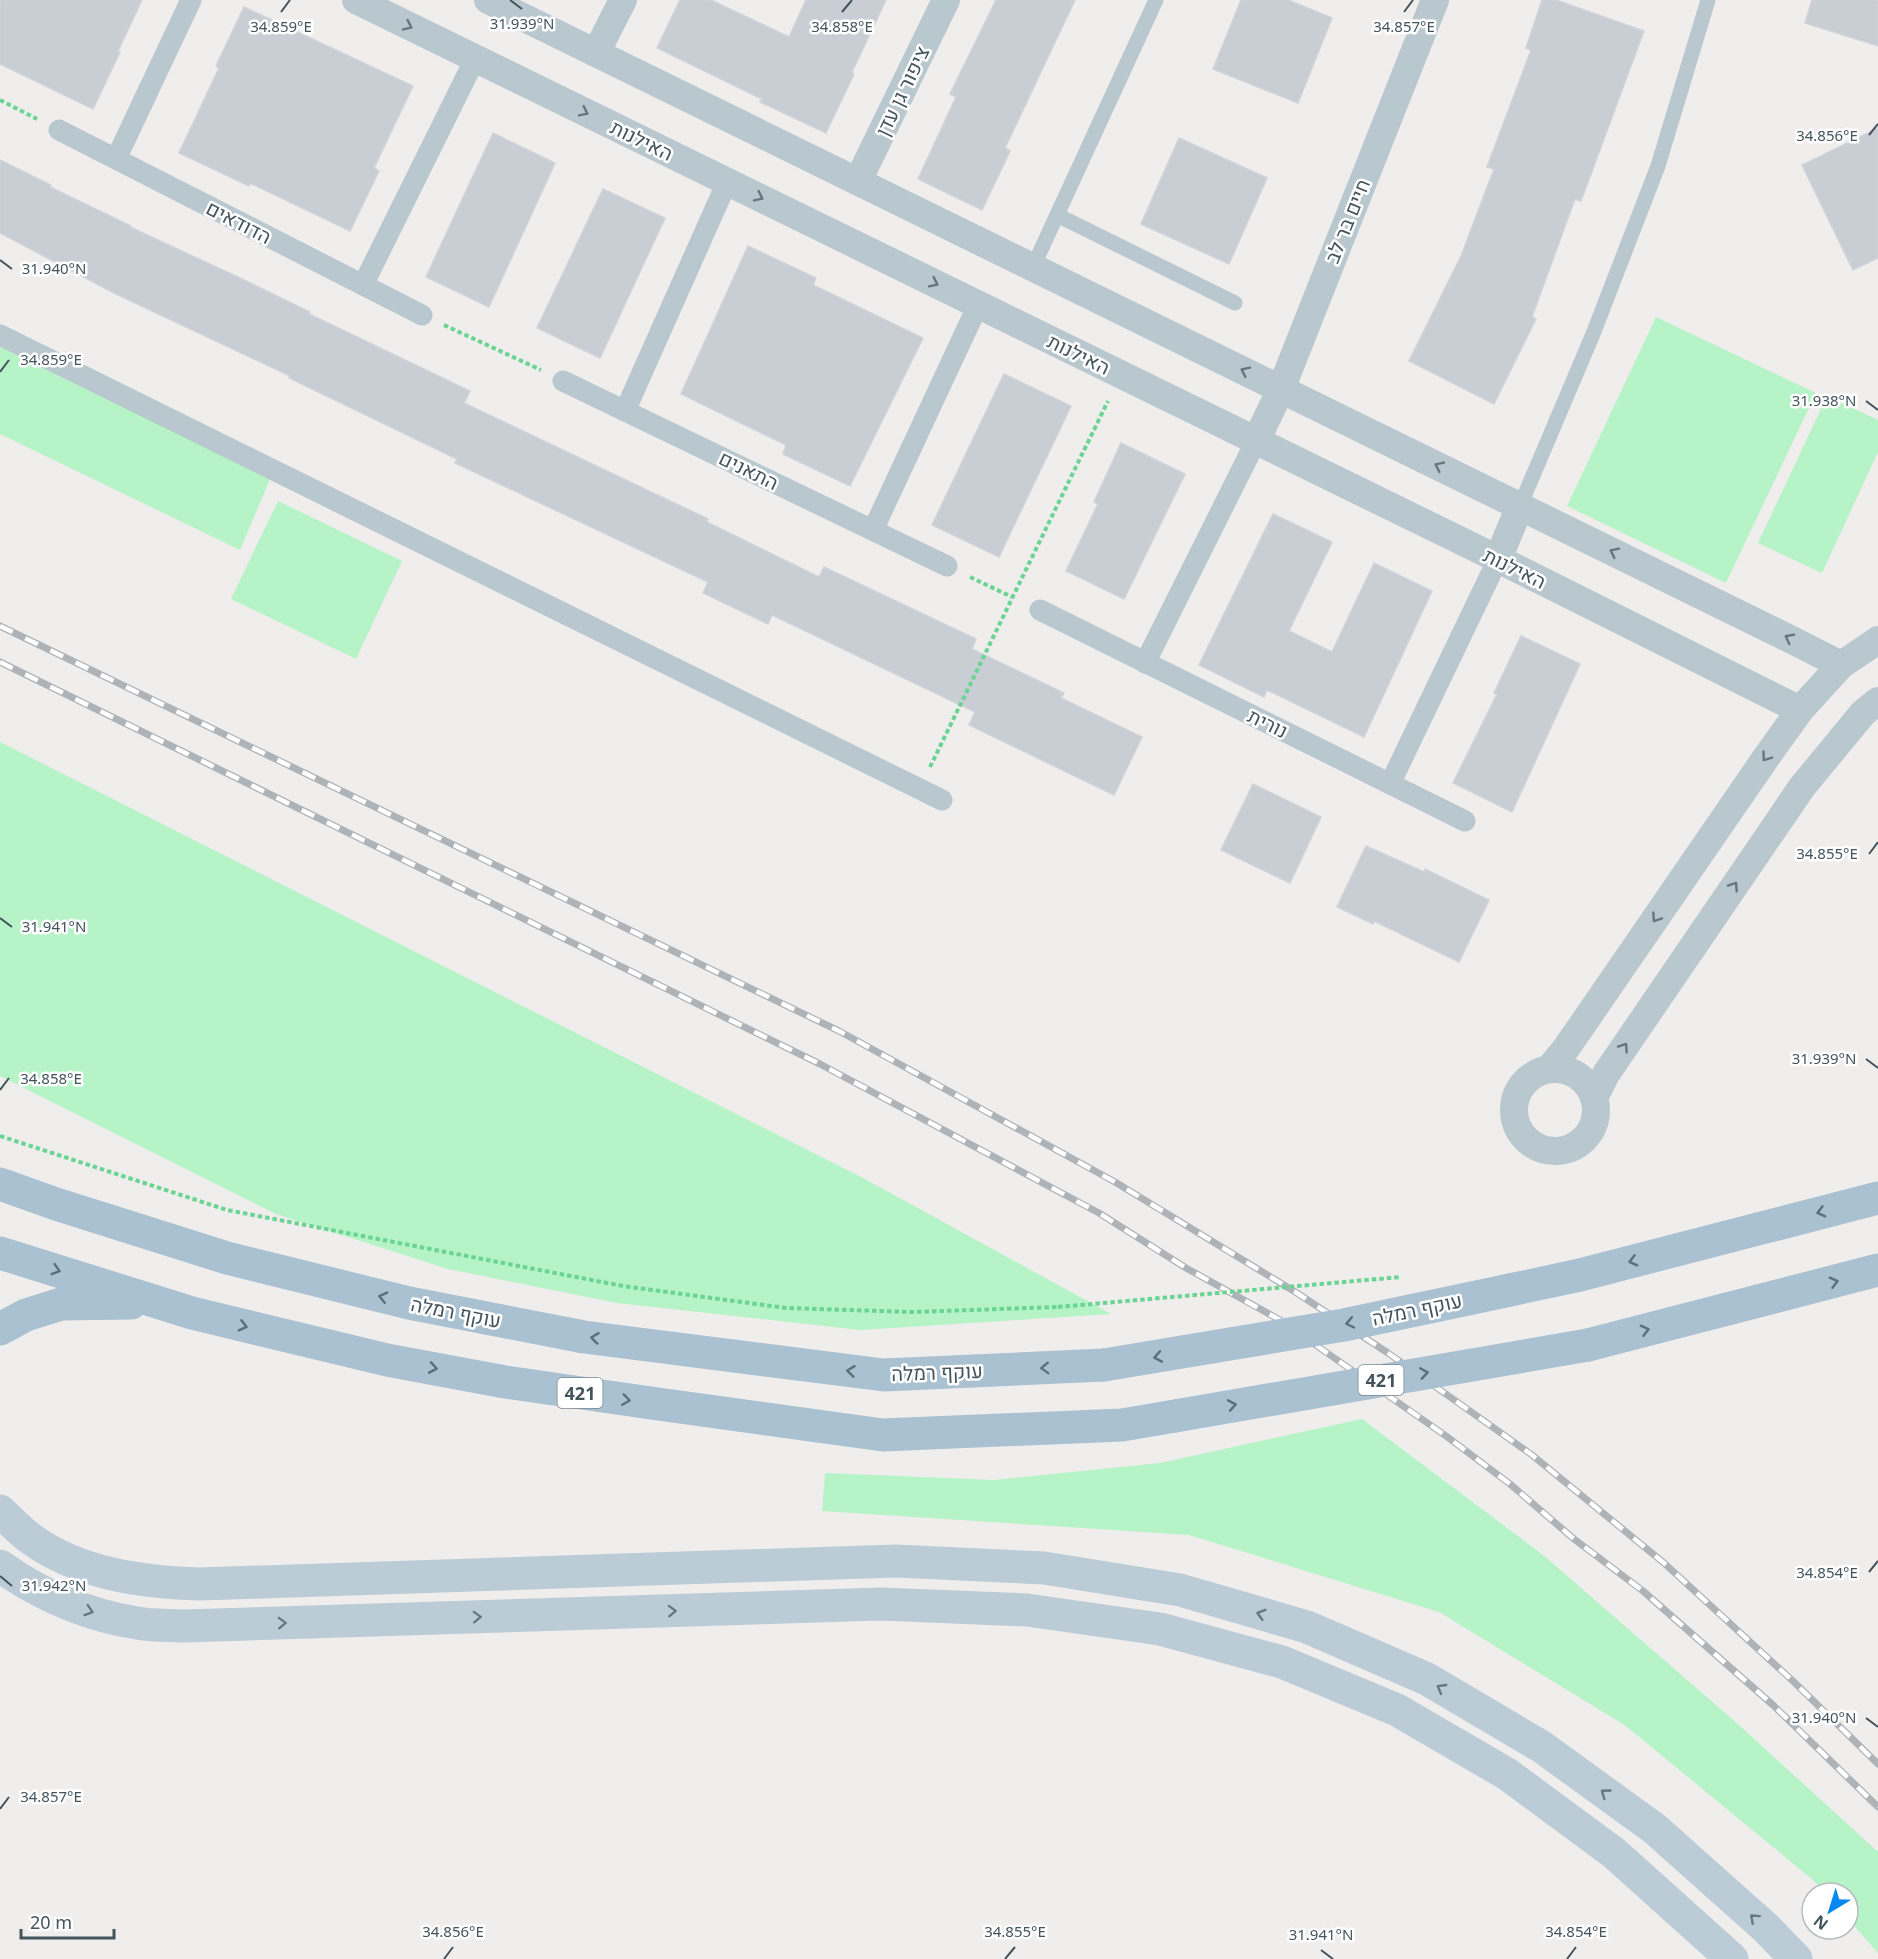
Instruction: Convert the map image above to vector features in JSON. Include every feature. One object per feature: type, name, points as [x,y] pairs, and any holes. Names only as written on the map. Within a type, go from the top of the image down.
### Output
[{"type":"main road","name":"עוקף רמלה","points":[[0,1184],[66,1208],[248,1264],[409,1303],[584,1336],[884,1375],[1104,1365],[1344,1325],[1580,1275],[1878,1198]]},
{"type":"main road","name":"421","points":[[0,1253],[192,1313],[387,1360],[484,1378],[883,1435],[1122,1425],[1588,1345],[1878,1270]]},
{"type":"main road","points":[[0,1329],[26,1315],[61,1304],[163,1303]]},
{"type":"main road","points":[[0,1511],[31,1539],[69,1560],[111,1575],[155,1582],[199,1584],[896,1561],[1044,1568],[1180,1590],[1307,1627],[1427,1679],[1542,1747],[1654,1829],[1766,1928],[1796,1959]]},
{"type":"main road","points":[[0,1566],[44,1594],[91,1613],[138,1624],[195,1626],[881,1604],[1027,1610],[1160,1629],[1282,1662],[1407,1716],[1507,1774],[1614,1853],[1732,1959]]},
{"type":"street","points":[[116,159],[191,0]]},
{"type":"street","name":"האילנות","points":[[356,0],[1498,559],[1800,710]]},
{"type":"street","points":[[488,0],[1841,665]]},
{"type":"street","points":[[596,53],[623,0]]},
{"type":"street","name":"ציפור גן עדן","points":[[858,182],[946,0]]},
{"type":"street","name":"חיים בר לב","points":[[1256,441],[1281,389],[1435,0]]},
{"type":"street","points":[[363,285],[475,59]]},
{"type":"street","name":"הדודאים","points":[[59,130],[422,315]]},
{"type":"street","points":[[625,411],[728,182]]},
{"type":"street","points":[[873,530],[978,305]]},
{"type":"street","points":[[0,335],[942,800]]},
{"type":"street","name":"התאנים","points":[[563,381],[947,566]]},
{"type":"street","points":[[1145,663],[1256,441]]},
{"type":"street","points":[[1390,784],[1498,559],[1520,506]]},
{"type":"street","name":"נורית","points":[[1040,610],[1465,821]]},
{"type":"street","points":[[1550,1069],[1800,710],[1841,665],[1878,640]]},
{"type":"street","points":[[1594,1098],[1606,1074],[1802,787],[1863,713],[1878,701]]},
{"type":"street","points":[[1550,1069],[1564,1069],[1577,1075],[1588,1084],[1594,1098],[1596,1110],[1594,1124],[1587,1136],[1578,1144],[1565,1150],[1552,1151],[1539,1148],[1527,1141],[1514,1117],[1514,1104],[1518,1091],[1526,1080],[1537,1072],[1550,1069]]},
{"type":"lane","points":[[1033,267],[1156,0]]},
{"type":"lane","points":[[1520,506],[1593,334],[1658,166],[1708,0]]},
{"type":"lane","points":[[1057,215],[1235,303]]},
{"type":"path","points":[[0,100],[59,130]]},
{"type":"path","points":[[422,315],[563,381]]},
{"type":"path","points":[[920,789],[1120,375]]},
{"type":"path","points":[[947,566],[1040,610]]},
{"type":"path","points":[[0,1136],[227,1210],[623,1286],[786,1308],[913,1312],[1058,1307],[1412,1276]]},
{"type":"green space","points":[[1656,317],[1816,393],[1726,583],[1567,506]]},
{"type":"green space","points":[[0,335],[274,470],[240,550],[0,434]]},
{"type":"green space","points":[[1827,396],[1878,420],[1878,452],[1822,573],[1758,543]]},
{"type":"green space","points":[[278,501],[402,561],[356,659],[231,599]]},
{"type":"green space","points":[[0,742],[865,1179],[1111,1314],[860,1330],[617,1303],[448,1269],[276,1214],[0,1076]]},
{"type":"green space","points":[[1362,1419],[1543,1555],[1739,1725],[1878,1852],[1878,1953],[1860,1933],[1860,1881],[1814,1881],[1626,1726],[1439,1612],[1189,1535],[822,1511],[825,1473],[994,1480],[1160,1463]]},
{"type":"building","points":[[0,0],[142,0],[93,109],[0,64]]},
{"type":"building","points":[[680,0],[711,0],[789,37],[806,0],[886,0],[826,133],[760,102],[762,99],[657,48]]},
{"type":"building","points":[[996,0],[1075,0],[1005,148],[1010,151],[982,210],[918,179],[956,97],[950,94]]},
{"type":"building","points":[[1241,0],[1288,0],[1332,18],[1298,103],[1213,69]]},
{"type":"building","points":[[1542,0],[1556,0],[1644,31],[1581,201],[1575,199],[1532,317],[1536,319],[1494,404],[1409,361],[1461,256],[1494,169],[1487,167],[1531,50],[1526,48]]},
{"type":"building","points":[[1812,0],[1878,0],[1878,46],[1805,23]]},
{"type":"building","points":[[244,7],[413,86],[374,168],[379,171],[350,231],[250,183],[249,186],[179,153],[219,68],[216,66]]},
{"type":"building","points":[[1878,128],[1878,258],[1853,270],[1802,165]]},
{"type":"building","points":[[493,133],[555,163],[489,307],[426,277]]},
{"type":"building","points":[[1179,138],[1267,178],[1229,264],[1141,224]]},
{"type":"building","points":[[0,160],[130,227],[240,278],[310,312],[309,314],[470,391],[464,403],[708,519],[707,522],[819,577],[824,567],[976,639],[972,649],[1064,693],[1061,698],[1142,737],[1114,795],[969,725],[975,712],[772,615],[768,624],[703,593],[708,582],[455,463],[457,459],[289,378],[290,376],[116,294],[0,233]]},
{"type":"building","points":[[603,189],[665,218],[600,358],[537,328]]},
{"type":"building","points":[[748,246],[816,278],[813,285],[923,338],[850,486],[783,454],[786,445],[681,394]]},
{"type":"building","points":[[1004,374],[1071,406],[999,557],[932,525]]},
{"type":"building","points":[[1121,443],[1185,474],[1124,599],[1066,571],[1098,504],[1094,502]]},
{"type":"building","points":[[1273,514],[1332,542],[1289,631],[1332,652],[1374,563],[1432,591],[1364,737],[1267,690],[1264,697],[1199,665]]},
{"type":"building","points":[[1521,636],[1580,664],[1512,812],[1453,783],[1497,694],[1494,693]]},
{"type":"building","points":[[1253,784],[1321,817],[1290,883],[1221,850]]},
{"type":"building","points":[[1366,846],[1424,872],[1425,869],[1489,900],[1459,962],[1374,921],[1373,924],[1337,907]]},
{"type":"railway","points":[[0,626],[839,1031],[1115,1182],[1297,1293],[1388,1353],[1532,1455],[1664,1563],[1794,1682],[1878,1764]]},
{"type":"railway","points":[[0,662],[820,1064],[1099,1213],[1186,1268],[1280,1320],[1446,1436],[1510,1484],[1574,1539],[1643,1591],[1773,1705],[1878,1807]]}]
